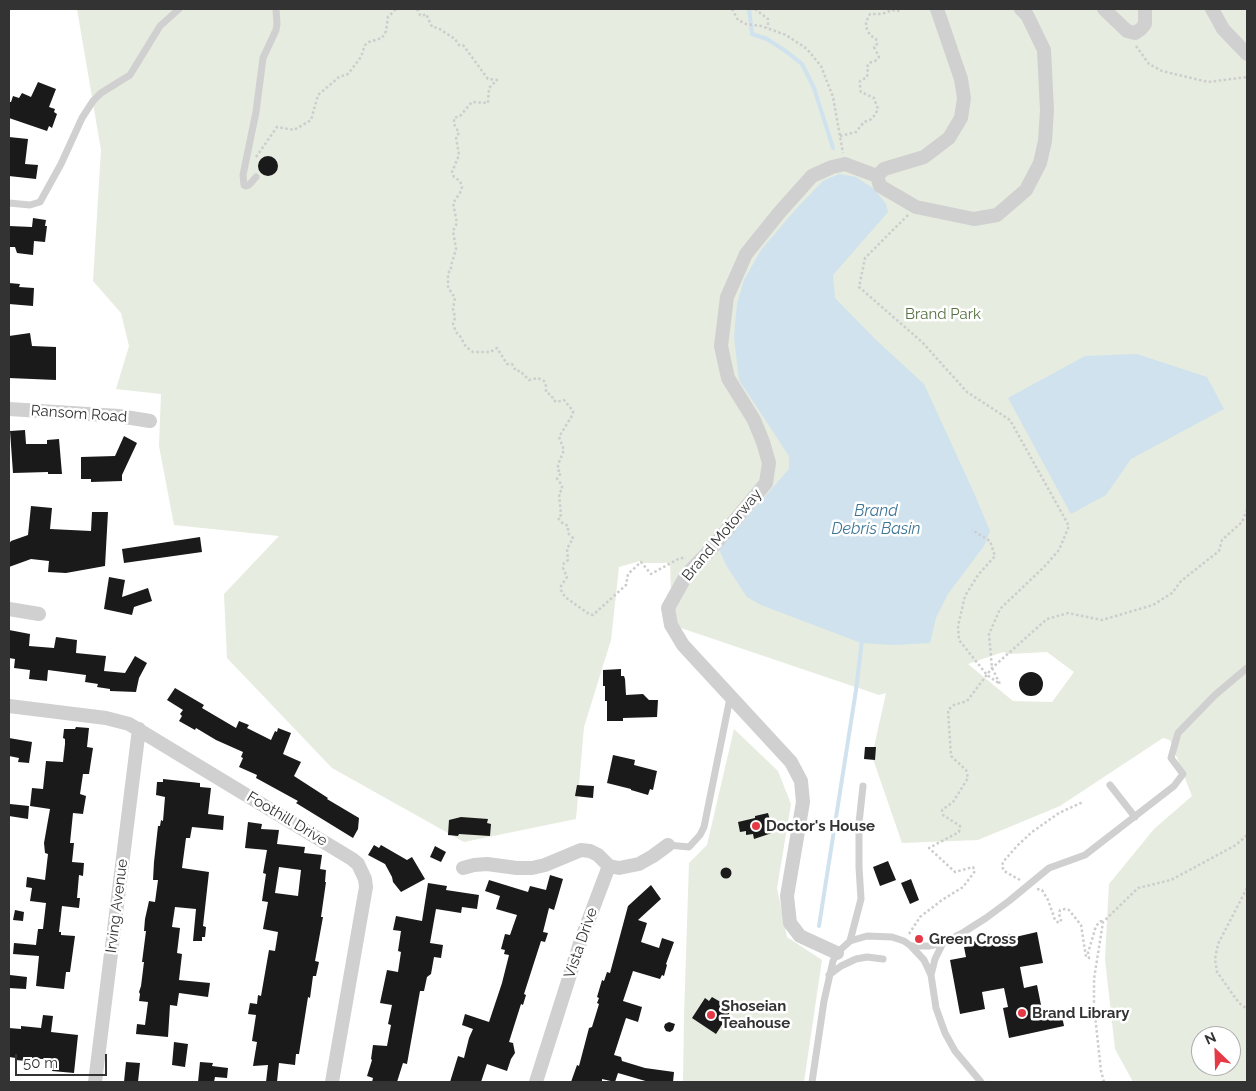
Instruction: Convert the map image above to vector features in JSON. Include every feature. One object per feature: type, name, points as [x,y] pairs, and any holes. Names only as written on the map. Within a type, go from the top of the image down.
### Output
[{"type":"street","points":[[877,176],[884,169],[924,157],[949,138],[961,118],[964,98],[961,79],[937,9]]},
{"type":"street","points":[[877,176],[880,186],[916,207],[974,219],[997,215],[1026,190],[1040,163],[1045,141],[1047,110],[1044,50],[1027,16],[1021,9]]},
{"type":"street","points":[[1104,9],[1127,31],[1135,33],[1141,30],[1145,24],[1145,9]]},
{"type":"street","points":[[1212,9],[1223,29],[1247,54]]},
{"type":"street","name":"Brand Motorway","points":[[838,953],[800,936],[790,923],[787,896],[803,802],[801,781],[791,762],[682,645],[671,625],[668,608],[687,574],[766,483],[769,463],[763,442],[754,420],[728,378],[721,346],[727,297],[746,254],[786,205],[812,176],[832,167],[845,164]]},
{"type":"street","points":[[845,164],[877,176]]},
{"type":"street","name":"Ransom Road","points":[[9,409],[119,416],[150,421]]},
{"type":"street","points":[[9,609],[39,614]]},
{"type":"street","name":"Foothill Drive","points":[[9,706],[106,718],[129,724],[352,859],[362,871],[366,887],[332,1082]]},
{"type":"street","name":"Irving Avenue","points":[[95,1082],[140,729]]},
{"type":"street","points":[[463,868],[487,864],[532,868],[545,865],[582,850],[590,851],[598,855],[609,866],[619,868],[639,864],[668,845]]},
{"type":"street","name":"Vista Drive","points":[[536,1082],[581,940],[609,866]]},
{"type":"lane","points":[[9,203],[30,205],[40,202],[61,164],[82,118],[93,101],[101,93],[130,76],[155,33],[179,9]]},
{"type":"lane","points":[[255,178],[246,186],[244,185],[263,58],[276,30],[276,9]]},
{"type":"lane","points":[[911,946],[929,946],[943,943],[964,932],[1009,901],[1049,868],[1085,855],[1174,786],[1183,774],[1171,758],[1178,733],[1215,695],[1247,668]]},
{"type":"lane","points":[[668,845],[689,847],[700,836],[704,827],[730,698]]},
{"type":"lane","points":[[1110,785],[1135,817]]},
{"type":"lane","points":[[850,941],[861,899],[858,867],[859,823],[864,786]]},
{"type":"lane","points":[[812,1082],[832,961],[850,941],[867,936],[892,937],[904,942],[911,946],[924,960],[931,975],[934,1000],[945,1033],[955,1051],[981,1082]]},
{"type":"lane","points":[[931,975],[935,958],[943,943]]},
{"type":"lane","points":[[829,975],[841,966],[856,959],[867,957],[882,959]]},
{"type":"path","points":[[255,178],[251,171],[253,160],[277,127],[294,130],[311,120],[318,95],[339,78],[348,74],[362,57],[365,45],[382,38],[386,31],[388,17],[396,9]]},
{"type":"path","points":[[417,9],[420,15],[426,14],[432,27],[438,28],[455,39],[459,45],[463,45],[488,79],[497,80],[489,88],[488,103],[472,102],[460,116],[454,118],[454,124],[459,133],[456,137],[459,155],[452,172],[454,177],[460,181],[462,187],[460,194],[453,203],[457,223],[453,231],[456,249],[451,266],[452,270],[448,273],[448,287],[455,298],[453,309],[455,318],[453,324],[466,347],[472,352],[482,353],[490,352],[497,348],[508,364],[512,364],[516,371],[520,371],[529,380],[538,378],[544,382],[546,392],[552,396],[552,400],[557,402],[564,400],[573,411],[574,414],[559,437],[564,450],[558,465],[558,470],[561,473],[557,479],[562,485],[562,490],[559,493],[561,515],[558,518],[568,526],[568,533],[573,538],[567,549],[568,560],[563,568],[568,578],[561,586],[565,598],[593,615],[626,585],[628,574],[641,562],[651,574],[680,558],[689,558],[696,564]]},
{"type":"path","points":[[732,9],[738,20],[786,35],[807,48],[820,66],[833,97],[845,164]]},
{"type":"path","points":[[755,9],[768,19],[768,28]]},
{"type":"path","points":[[840,136],[856,132],[864,122],[870,120],[875,115],[878,109],[874,98],[860,89],[860,80],[866,77],[869,63],[879,57],[874,46],[877,44],[876,39],[870,35],[866,22],[870,14],[882,14],[892,10],[898,11],[899,9]]},
{"type":"path","points":[[1127,31],[1149,64],[1162,71],[1208,82],[1247,78]]},
{"type":"path","points":[[916,207],[865,258],[859,288],[922,342],[967,392],[1010,420],[1069,526],[1059,550],[1044,568],[1000,609],[989,634],[992,668],[1000,684],[987,675],[959,640],[958,626],[965,596],[978,575],[995,556],[990,541],[972,530]]},
{"type":"path","points":[[904,942],[920,917],[963,887],[975,871],[973,867],[955,872],[930,848],[959,832],[960,826],[943,815],[942,810],[953,802],[968,778],[966,770],[951,756],[948,710],[954,705],[967,701],[992,668],[1047,619],[1068,613],[1102,620],[1153,606],[1172,593],[1181,581],[1219,551],[1222,540],[1242,522],[1247,510]]},
{"type":"path","points":[[1083,802],[1059,813],[1032,832],[1002,862],[1002,866],[1004,872],[1018,879],[1025,887],[1042,890],[1048,900],[1054,920],[1058,923],[1061,920],[1060,910],[1069,910],[1082,925],[1086,957],[1089,958],[1088,953],[1096,926],[1101,921],[1103,922],[1138,888],[1171,880],[1236,845],[1247,836]]},
{"type":"path","points":[[1247,888],[1218,944],[1215,959],[1217,972],[1239,1003],[1247,1008]]},
{"type":"path","points":[[1103,922],[1094,979],[1094,997],[1100,1063],[1104,1082]]},
{"type":"green space","name":"Brand Park","points":[[77,9],[1247,9],[1247,1082],[1133,1082],[1115,1049],[1105,959],[1109,884],[1154,829],[1192,796],[1170,740],[1163,738],[1060,806],[978,840],[902,843],[872,756],[886,693],[879,695],[672,625],[670,563],[640,563],[640,561],[619,567],[611,640],[584,727],[576,819],[464,842],[332,768],[227,658],[224,594],[279,536],[174,525],[159,446],[161,394],[116,389],[129,346],[121,313],[93,281],[101,150]],"holes":[[[1003,652],[1009,654],[1047,652],[1074,672],[1052,702],[1013,701],[968,664]]]},
{"type":"green space","points":[[734,729],[778,771],[791,804],[777,888],[787,937],[822,960],[804,1082],[683,1082],[689,863],[707,845]]},
{"type":"water","name":"Brand Debris Basin","points":[[839,174],[856,177],[874,189],[886,204],[888,212],[833,275],[835,298],[875,339],[924,384],[990,531],[984,546],[948,594],[936,618],[930,643],[894,645],[861,643],[761,605],[747,597],[726,565],[719,549],[789,469],[789,456],[739,380],[734,337],[737,304],[744,280],[761,250],[796,209],[823,181]]},
{"type":"water","points":[[1137,354],[1207,377],[1224,409],[1131,459],[1106,495],[1071,514],[1008,398],[1085,356]]},
{"type":"building","points":[[38,82],[56,89],[49,107],[55,109],[54,112],[57,114],[52,128],[49,126],[47,131],[9,118],[9,102],[11,102],[13,96],[19,98],[22,93],[31,97]]},
{"type":"building","points":[[9,137],[28,139],[25,164],[38,165],[36,179],[9,176]]},
{"type":"building","points":[[268,156],[275,159],[278,166],[275,173],[268,176],[261,173],[258,166],[261,159]]},
{"type":"building","points":[[33,218],[46,220],[45,242],[34,241],[33,255],[17,253],[15,247],[9,247],[9,226],[32,227]]},
{"type":"building","points":[[9,283],[20,284],[19,287],[34,288],[33,306],[9,304]]},
{"type":"building","points":[[30,333],[32,346],[56,347],[56,380],[9,378],[9,336]]},
{"type":"building","points":[[25,430],[26,444],[47,444],[47,440],[59,439],[62,474],[48,474],[48,472],[13,473],[10,431]]},
{"type":"building","points":[[124,436],[137,443],[122,475],[122,481],[91,482],[91,479],[81,479],[81,457],[115,456]]},
{"type":"building","points":[[31,506],[52,508],[50,529],[91,531],[92,512],[108,512],[105,566],[66,573],[48,572],[49,561],[31,559],[9,567],[9,544],[11,541],[28,535]]},
{"type":"building","points":[[200,537],[202,552],[124,563],[122,549]]},
{"type":"building","points":[[109,577],[125,580],[122,597],[148,588],[152,601],[134,607],[132,615],[104,609]]},
{"type":"building","points":[[9,630],[30,634],[29,646],[54,648],[56,637],[77,640],[76,653],[106,656],[104,671],[125,673],[135,656],[147,663],[139,678],[136,692],[110,691],[110,689],[97,687],[98,684],[85,682],[86,675],[48,670],[47,681],[29,679],[30,670],[14,668],[15,659],[9,658]]},
{"type":"building","points":[[621,669],[621,676],[624,676],[625,679],[626,695],[643,694],[649,700],[658,700],[657,717],[623,718],[623,721],[607,721],[607,701],[605,701],[605,686],[603,686],[603,670]]},
{"type":"building","points":[[1031,672],[1039,676],[1043,684],[1039,692],[1031,696],[1023,692],[1019,684],[1023,676]]},
{"type":"building","points":[[175,688],[204,705],[202,708],[236,728],[239,721],[249,725],[247,728],[271,740],[278,728],[291,733],[283,754],[301,762],[294,776],[359,818],[358,829],[353,838],[296,803],[298,801],[256,778],[257,775],[239,767],[243,758],[241,757],[243,752],[179,721],[183,710],[167,700]]},
{"type":"building","points":[[76,727],[89,728],[87,747],[93,748],[89,774],[83,774],[80,794],[86,796],[83,814],[73,813],[70,843],[74,843],[72,862],[84,863],[83,876],[79,875],[77,898],[80,898],[79,908],[62,906],[59,932],[61,932],[61,935],[75,936],[70,972],[66,972],[64,989],[36,986],[39,956],[13,954],[14,943],[36,945],[38,929],[43,929],[46,903],[30,901],[32,888],[26,887],[27,877],[45,880],[48,854],[45,853],[44,843],[50,809],[30,806],[32,788],[43,789],[46,761],[63,762],[64,729],[75,729]]},
{"type":"building","points":[[9,738],[32,742],[29,763],[18,762],[19,758],[9,756]]},
{"type":"building","points":[[865,747],[876,747],[875,760],[864,759]]},
{"type":"building","points":[[613,755],[635,760],[634,765],[657,771],[653,790],[650,789],[648,795],[607,783]]},
{"type":"building","points":[[163,779],[200,783],[200,787],[211,788],[208,814],[224,816],[223,830],[192,827],[190,838],[186,838],[182,868],[209,872],[203,926],[206,927],[205,937],[202,937],[202,941],[193,941],[196,909],[175,907],[172,927],[180,928],[177,953],[182,954],[179,980],[210,983],[208,997],[179,993],[177,1006],[170,1005],[168,1037],[136,1034],[137,1024],[145,1025],[148,1002],[139,1001],[139,992],[144,962],[142,962],[146,931],[144,931],[145,919],[149,901],[155,902],[158,880],[153,880],[154,862],[158,826],[160,826],[161,820],[163,821],[165,797],[156,795],[157,782],[163,782]]},
{"type":"building","points":[[577,785],[594,786],[593,798],[575,796]]},
{"type":"building","points":[[10,804],[29,806],[28,819],[9,816]]},
{"type":"building","name":"Doctor's House","points":[[768,813],[773,830],[771,830],[772,833],[754,839],[753,834],[746,835],[746,831],[740,832],[738,822]]},
{"type":"building","points":[[461,817],[488,819],[487,823],[491,824],[490,836],[448,835],[449,820]]},
{"type":"building","points":[[248,822],[262,824],[261,829],[279,830],[277,844],[305,847],[304,853],[322,855],[320,869],[326,870],[321,917],[323,917],[315,961],[319,962],[316,976],[313,976],[310,998],[308,997],[299,1054],[296,1054],[295,1065],[279,1063],[277,1082],[266,1082],[268,1065],[253,1066],[257,1042],[252,1041],[256,1015],[248,1014],[250,1003],[257,1004],[258,995],[261,996],[269,950],[275,951],[278,932],[263,929],[268,902],[262,901],[266,874],[263,873],[267,850],[245,848]],"holes":[[[279,867],[301,870],[298,896],[275,893]]]},
{"type":"building","points":[[374,845],[379,848],[381,845],[407,860],[412,857],[425,879],[401,892],[393,882],[385,864],[368,855]]},
{"type":"building","points":[[435,846],[446,852],[441,862],[430,857]]},
{"type":"building","points":[[888,861],[896,880],[880,886],[873,867]]},
{"type":"building","points":[[726,867],[732,873],[726,879],[720,873]]},
{"type":"building","points":[[550,875],[563,879],[554,910],[549,908],[543,932],[548,933],[545,942],[541,941],[524,994],[526,995],[523,1005],[521,1004],[509,1042],[513,1043],[515,1053],[507,1071],[487,1064],[481,1082],[450,1082],[458,1056],[464,1058],[473,1029],[462,1025],[465,1014],[489,1022],[509,955],[504,954],[505,950],[501,949],[505,934],[510,935],[517,915],[496,909],[500,896],[485,891],[489,880],[528,892],[530,886],[546,890]]},
{"type":"building","points":[[911,879],[919,900],[910,904],[901,883]]},
{"type":"building","points":[[428,883],[447,886],[446,890],[479,895],[477,909],[462,907],[461,913],[436,909],[430,943],[443,945],[441,958],[434,957],[431,974],[427,977],[424,991],[420,991],[407,1064],[403,1063],[397,1082],[372,1082],[373,1078],[367,1076],[372,1060],[373,1045],[387,1046],[391,1025],[388,1024],[392,1005],[380,1003],[387,970],[398,972],[401,952],[398,951],[401,931],[393,930],[396,916],[422,921]]},
{"type":"building","points":[[651,885],[661,899],[638,920],[647,923],[641,942],[659,948],[662,938],[674,942],[664,976],[662,975],[660,979],[633,971],[623,1001],[642,1007],[638,1022],[626,1018],[614,1055],[621,1057],[622,1061],[645,1068],[674,1072],[673,1082],[649,1082],[618,1073],[615,1082],[602,1079],[602,1082],[571,1082],[577,1065],[579,1066],[589,1028],[592,1027],[599,1004],[597,1003],[599,998],[597,997],[602,980],[604,981],[607,972],[610,973],[628,906]]},
{"type":"building","points":[[15,910],[24,912],[23,921],[13,920]]},
{"type":"building","points":[[1037,932],[1043,963],[1020,967],[1024,988],[1037,985],[1043,1015],[1061,1011],[1064,1026],[1009,1038],[1003,1008],[1008,1007],[1004,988],[982,992],[985,1009],[960,1014],[950,960],[966,957],[964,947],[971,946],[970,942],[1011,934],[1011,938]]},
{"type":"building","points":[[10,975],[27,977],[26,989],[9,988]]},
{"type":"building","name":"Shoseian Teahouse","points":[[712,997],[724,1004],[722,1007],[730,1012],[716,1034],[692,1018],[705,998],[709,1001]]},
{"type":"building","points":[[43,1015],[53,1016],[51,1032],[78,1035],[74,1073],[52,1071],[54,1060],[30,1058],[30,1060],[26,1061],[9,1057],[9,1028],[21,1029],[21,1026],[41,1028]]},
{"type":"building","points":[[669,1022],[675,1024],[670,1032],[666,1031],[664,1027]]},
{"type":"building","points":[[174,1042],[188,1044],[185,1067],[172,1065]]},
{"type":"building","points":[[126,1062],[140,1063],[138,1082],[124,1082]]},
{"type":"building","points":[[200,1062],[213,1063],[212,1066],[228,1068],[227,1078],[215,1077],[214,1082],[198,1082]]},
{"type":"waterway","points":[[749,9],[752,34],[767,39],[802,64],[814,88],[833,148]]},
{"type":"waterway","points":[[819,926],[856,690],[862,640]]},
{"type":"place","name":"Doctor's House","points":[[756,826]]},
{"type":"place","name":"Green Cross","points":[[919,939]]},
{"type":"place","name":"Brand Library","points":[[1022,1013]]},
{"type":"place","name":"Shoseian Teahouse","points":[[711,1015]]}]
